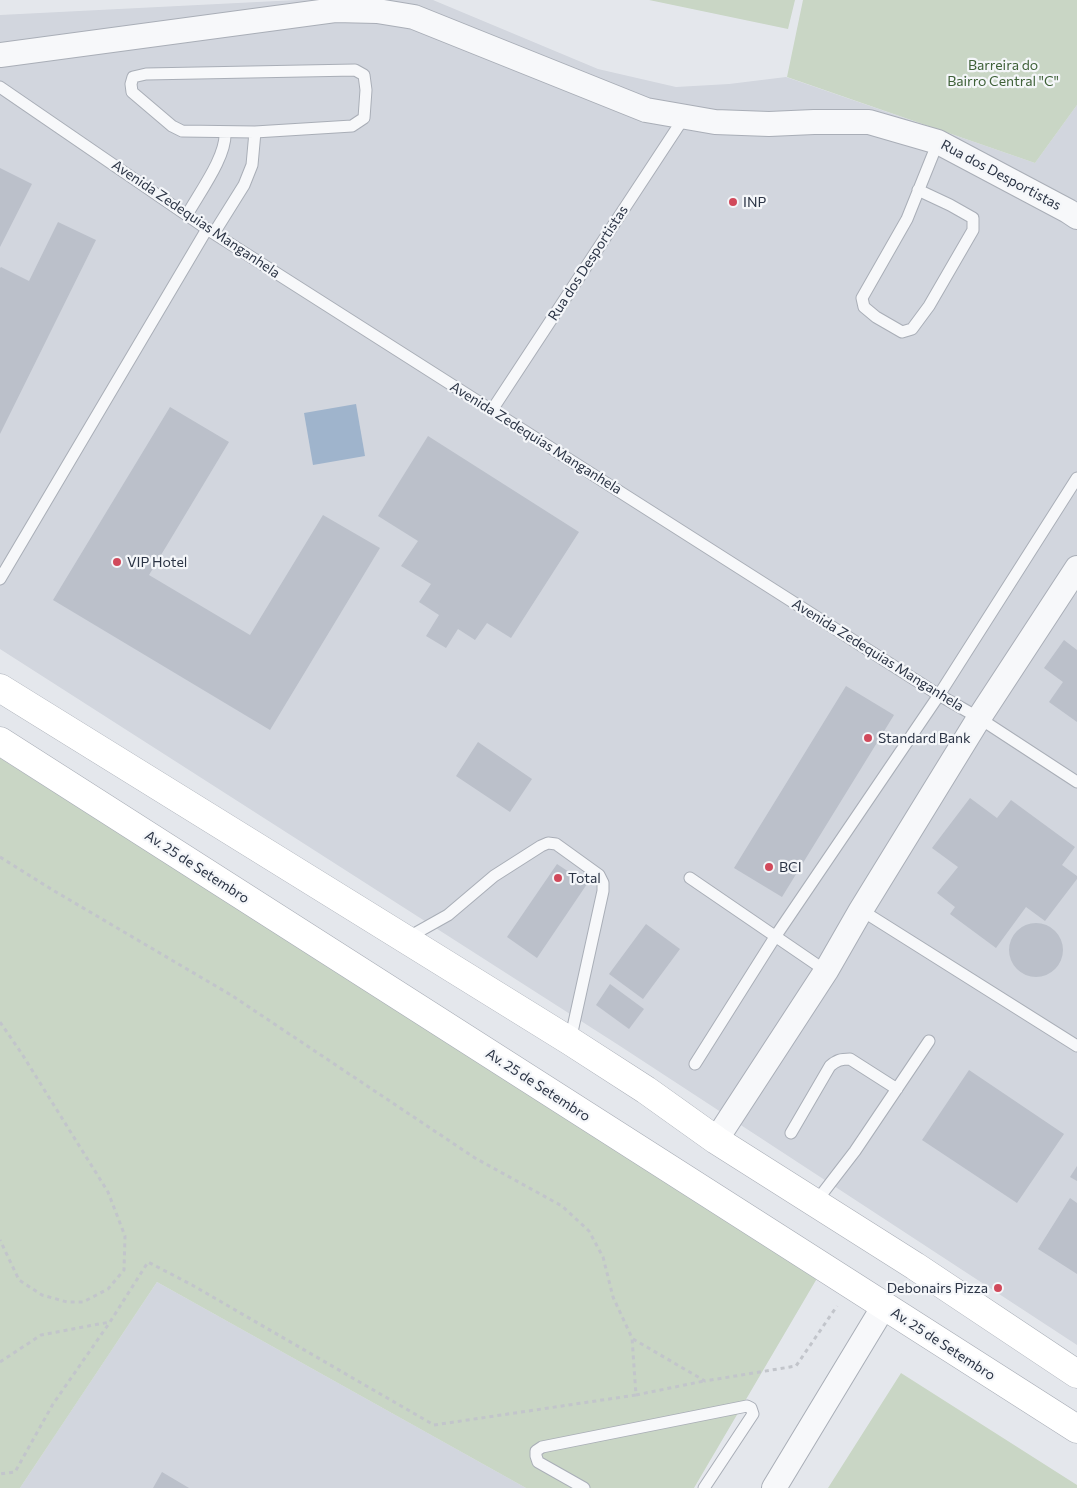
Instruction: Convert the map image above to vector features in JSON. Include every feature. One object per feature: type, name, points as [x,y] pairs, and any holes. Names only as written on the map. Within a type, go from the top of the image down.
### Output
[{"type":"main road","points":[[0,688],[570,1040],[646,1090],[716,1140],[915,1266],[1077,1374]]},
{"type":"main road","name":"Av. 25 de Setembro","points":[[0,741],[1077,1429]]},
{"type":"street","name":"Rua dos Desportistas","points":[[0,55],[335,10],[377,11],[414,16],[646,110],[715,122],[769,124],[869,122],[938,142],[1077,217]]},
{"type":"street","points":[[716,1140],[826,971],[860,910],[979,718],[1077,568]]},
{"type":"street","points":[[774,1488],[884,1306]]},
{"type":"lane","points":[[355,70],[364,75],[366,90],[364,118],[352,126],[255,132],[182,131],[172,126],[132,92],[133,76],[146,74],[355,70]]},
{"type":"lane","name":"Avenida Zedequias Manganhela","points":[[0,87],[210,231],[1077,782]]},
{"type":"lane","name":"Rua dos Desportistas","points":[[492,410],[685,116]]},
{"type":"lane","points":[[187,214],[221,156],[226,139],[225,132]]},
{"type":"lane","points":[[0,579],[210,231],[244,185],[252,166],[255,132]]},
{"type":"lane","points":[[918,190],[972,218],[973,230],[929,306],[912,329],[902,332],[876,317],[864,307],[862,298],[907,219],[918,190],[938,142]]},
{"type":"lane","points":[[695,1064],[775,937],[939,694],[1077,478]]},
{"type":"lane","points":[[406,938],[448,915],[494,876],[541,846],[556,844],[599,875],[603,883],[603,891],[570,1040]]},
{"type":"lane","points":[[690,878],[826,971]]},
{"type":"lane","points":[[860,910],[1077,1046]]},
{"type":"lane","points":[[815,1203],[855,1151],[929,1041]]},
{"type":"lane","points":[[791,1133],[830,1066],[842,1059],[850,1059],[897,1089]]},
{"type":"lane","points":[[584,1488],[538,1462],[536,1451],[542,1447],[746,1406],[751,1408],[753,1414],[704,1488]]},
{"type":"path","points":[[0,857],[231,995],[474,1158],[562,1206],[589,1231],[603,1257],[614,1297],[632,1338],[636,1395]]},
{"type":"path","points":[[0,1022],[108,1192],[125,1236],[124,1270],[108,1289],[83,1302],[67,1302],[42,1296],[19,1280],[0,1240]]},
{"type":"path","points":[[0,1474],[14,1472],[53,1404],[110,1322],[148,1262],[192,1285],[434,1425],[636,1395],[796,1366],[851,1285]]},
{"type":"path","points":[[0,1362],[41,1335],[110,1322]]},
{"type":"path","points":[[632,1338],[705,1381]]},
{"type":"shaded area","points":[[297,0],[433,0],[598,69],[676,87],[729,84],[786,77],[1035,163],[1077,105],[1077,1345],[620,1046],[0,649],[0,15]]},
{"type":"shaded area","points":[[157,1282],[526,1488],[20,1488]]},
{"type":"green space","points":[[649,0],[795,0],[788,29]]},
{"type":"green space","name":"Barreira do Bairro Central \"C\"","points":[[803,0],[1077,0],[1077,105],[1035,163],[787,77]]},
{"type":"green space","points":[[0,758],[819,1275],[694,1488],[526,1488],[157,1282],[20,1488],[0,1488]]},
{"type":"green space","points":[[901,1373],[1077,1485],[1077,1488],[828,1488]]},
{"type":"water","points":[[356,404],[365,456],[313,465],[304,413]]},
{"type":"building","points":[[0,168],[32,184],[0,247]]},
{"type":"building","points":[[58,222],[96,240],[0,434],[0,268],[29,281]]},
{"type":"building","name":"VIP Hotel","points":[[170,407],[229,442],[149,575],[250,635],[323,515],[380,548],[270,730],[53,600]]},
{"type":"building","points":[[428,436],[579,532],[511,638],[487,623],[475,640],[458,629],[446,648],[426,636],[439,615],[419,602],[431,584],[401,566],[418,541],[378,516]]},
{"type":"building","points":[[1064,640],[1077,650],[1077,722],[1049,702],[1063,682],[1044,668]]},
{"type":"building","points":[[846,686],[894,715],[782,897],[734,868]]},
{"type":"building","points":[[478,742],[532,779],[510,812],[456,776]]},
{"type":"building","points":[[970,798],[997,818],[1011,800],[1075,847],[1062,865],[1077,876],[1077,879],[1045,921],[1026,907],[996,948],[950,914],[955,907],[937,893],[958,867],[932,848]]},
{"type":"building","points":[[557,864],[587,884],[537,958],[507,937]]},
{"type":"building","points":[[1036,923],[1046,925],[1055,931],[1061,940],[1063,950],[1061,960],[1055,969],[1046,975],[1036,977],[1026,975],[1017,969],[1011,960],[1009,950],[1011,940],[1017,931],[1026,925]]},
{"type":"building","points":[[646,924],[680,949],[643,999],[609,974]]},
{"type":"building","points":[[610,984],[644,1009],[629,1029],[596,1005]]},
{"type":"building","points":[[969,1070],[1064,1134],[1017,1203],[922,1140]]},
{"type":"building","points":[[1077,1166],[1077,1181],[1070,1177]]},
{"type":"building","points":[[1070,1198],[1077,1203],[1077,1274],[1038,1249]]},
{"type":"building","points":[[162,1472],[189,1488],[153,1488]]},
{"type":"place","name":"INP","points":[[733,202]]},
{"type":"place","name":"VIP Hotel","points":[[117,562]]},
{"type":"place","name":"Standard Bank","points":[[868,738]]},
{"type":"place","name":"BCI","points":[[769,867]]},
{"type":"place","name":"Total","points":[[558,878]]},
{"type":"place","name":"Debonairs Pizza","points":[[998,1288]]}]
